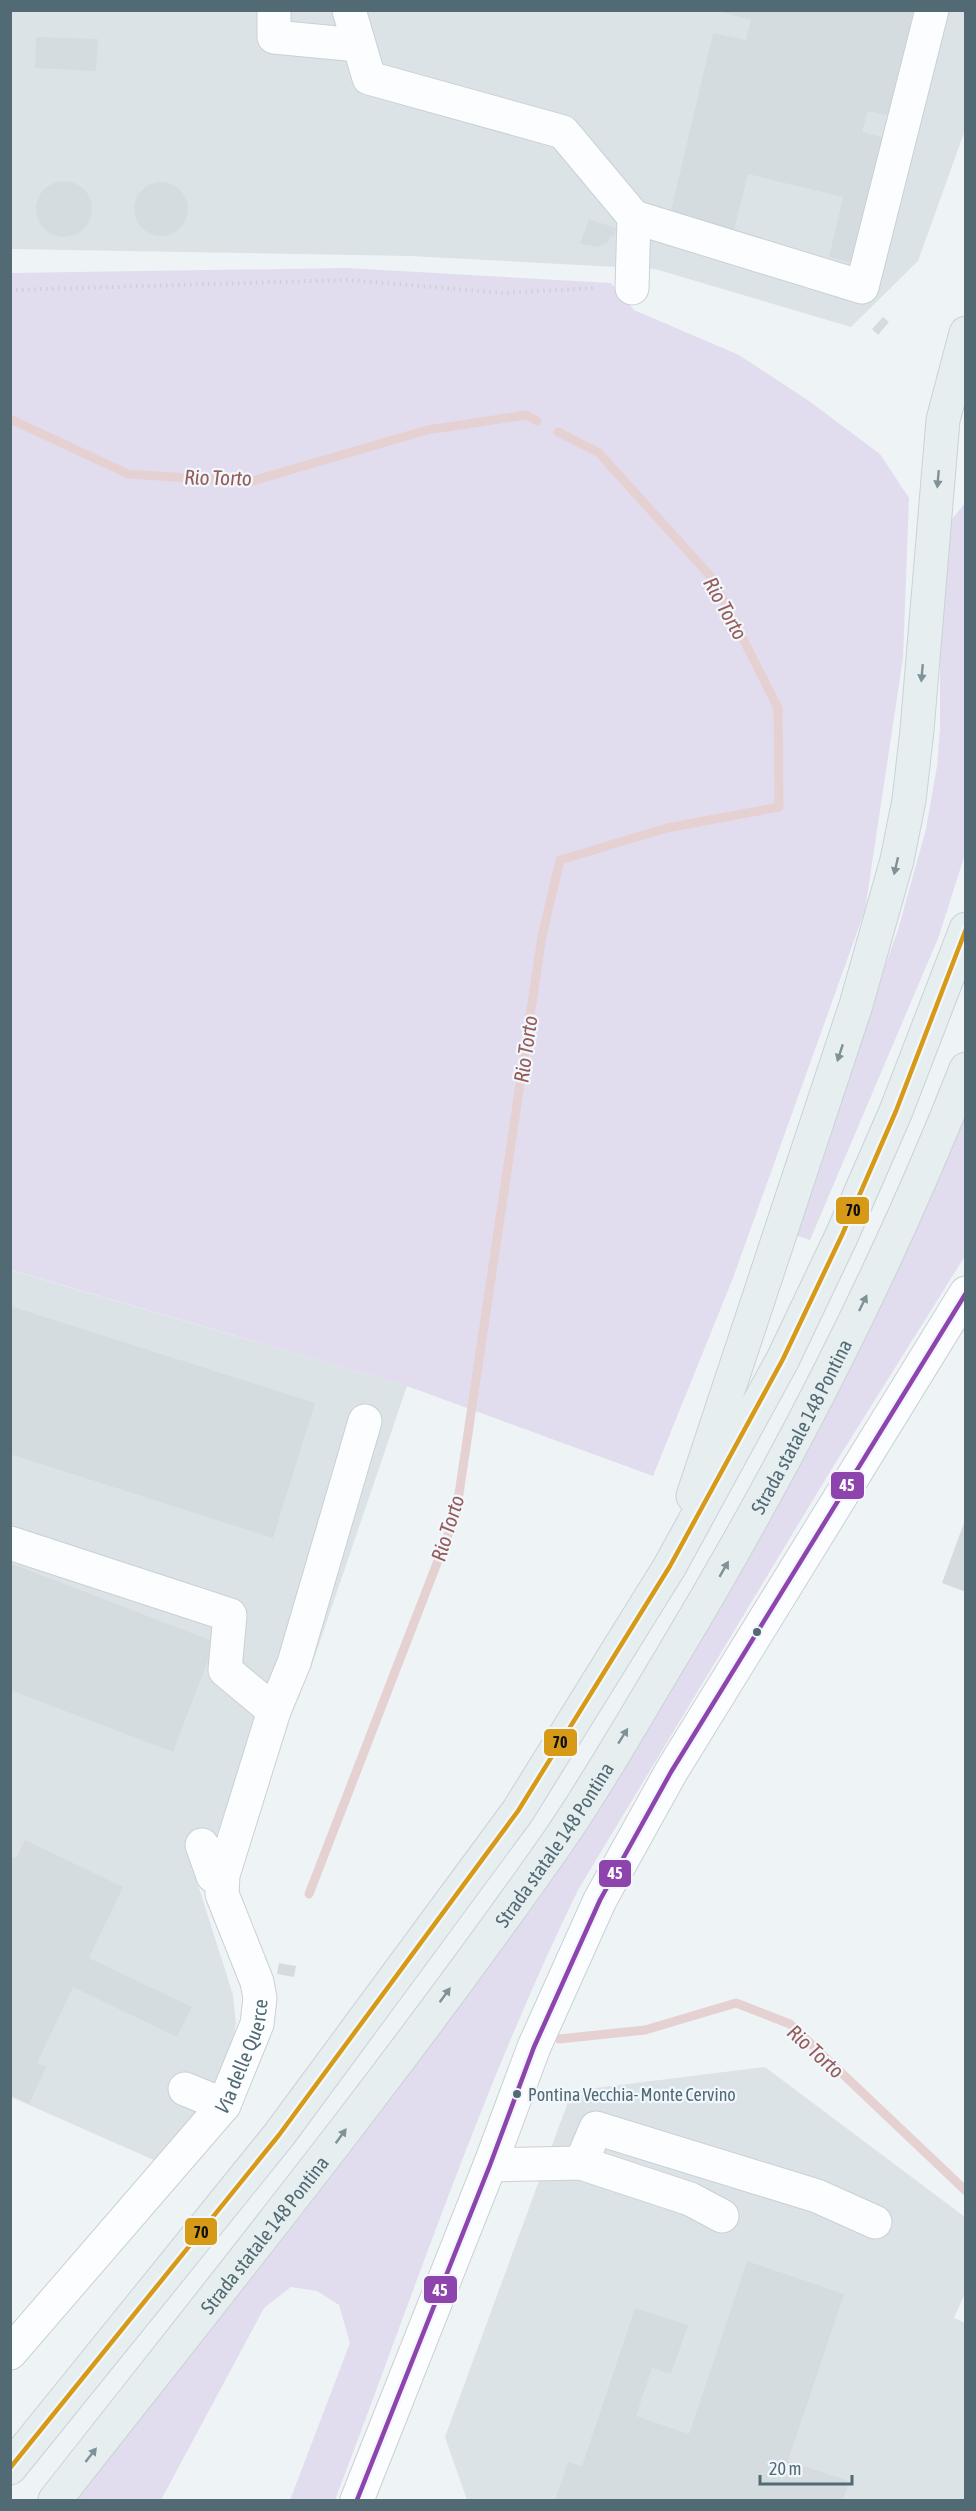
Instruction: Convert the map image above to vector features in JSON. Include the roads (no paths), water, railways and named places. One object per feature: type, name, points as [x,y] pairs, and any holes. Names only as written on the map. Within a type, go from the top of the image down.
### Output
[{"type":"highway","points":[[670,1566],[856,1005],[890,888],[905,820],[916,741],[943,420],[966,333]]},
{"type":"highway","points":[[10,2468],[279,2135],[518,1811],[670,1566],[783,1359],[842,1235],[896,1111],[966,929]]},
{"type":"highway","name":"Strada statale 148 Pontina","points":[[55,2500],[324,2159],[556,1844],[743,1536],[873,1282],[966,1069]]},
{"type":"street","points":[[274,10],[274,37],[358,45]]},
{"type":"street","points":[[349,10],[369,78],[563,132],[634,217],[862,287],[932,10]]},
{"type":"street","points":[[632,288],[634,217]]},
{"type":"street","points":[[357,2500],[490,2165],[544,2022],[600,1900],[677,1763],[966,1293]]},
{"type":"street","name":"Via delle Querce","points":[[10,2353],[224,2105],[257,2024],[260,1998],[257,1982],[210,1884],[223,1875],[274,1711],[294,1663],[365,1421]]},
{"type":"street","points":[[10,1543],[230,1615],[225,1671],[274,1711]]},
{"type":"street","points":[[202,1845],[210,1884]]},
{"type":"street","points":[[185,2089],[224,2105]]},
{"type":"street","points":[[581,2163],[596,2128],[817,2196],[875,2222]]},
{"type":"street","points":[[490,2165],[581,2163],[690,2199],[722,2216]]},
{"type":"waterway","name":"Rio Torto","points":[[10,419],[128,474],[249,482],[427,430],[527,415],[537,421]]},
{"type":"waterway","name":"Rio Torto","points":[[309,1894],[456,1514],[542,936],[560,860],[667,828],[779,807],[778,708],[712,578],[599,453],[558,432]]},
{"type":"waterway","name":"Rio Torto","points":[[559,2039],[645,2030],[736,2003],[790,2024],[966,2191]]},
{"type":"place","name":"Pontina Vecchia- Monte Cervino","points":[[517,2094]]}]
